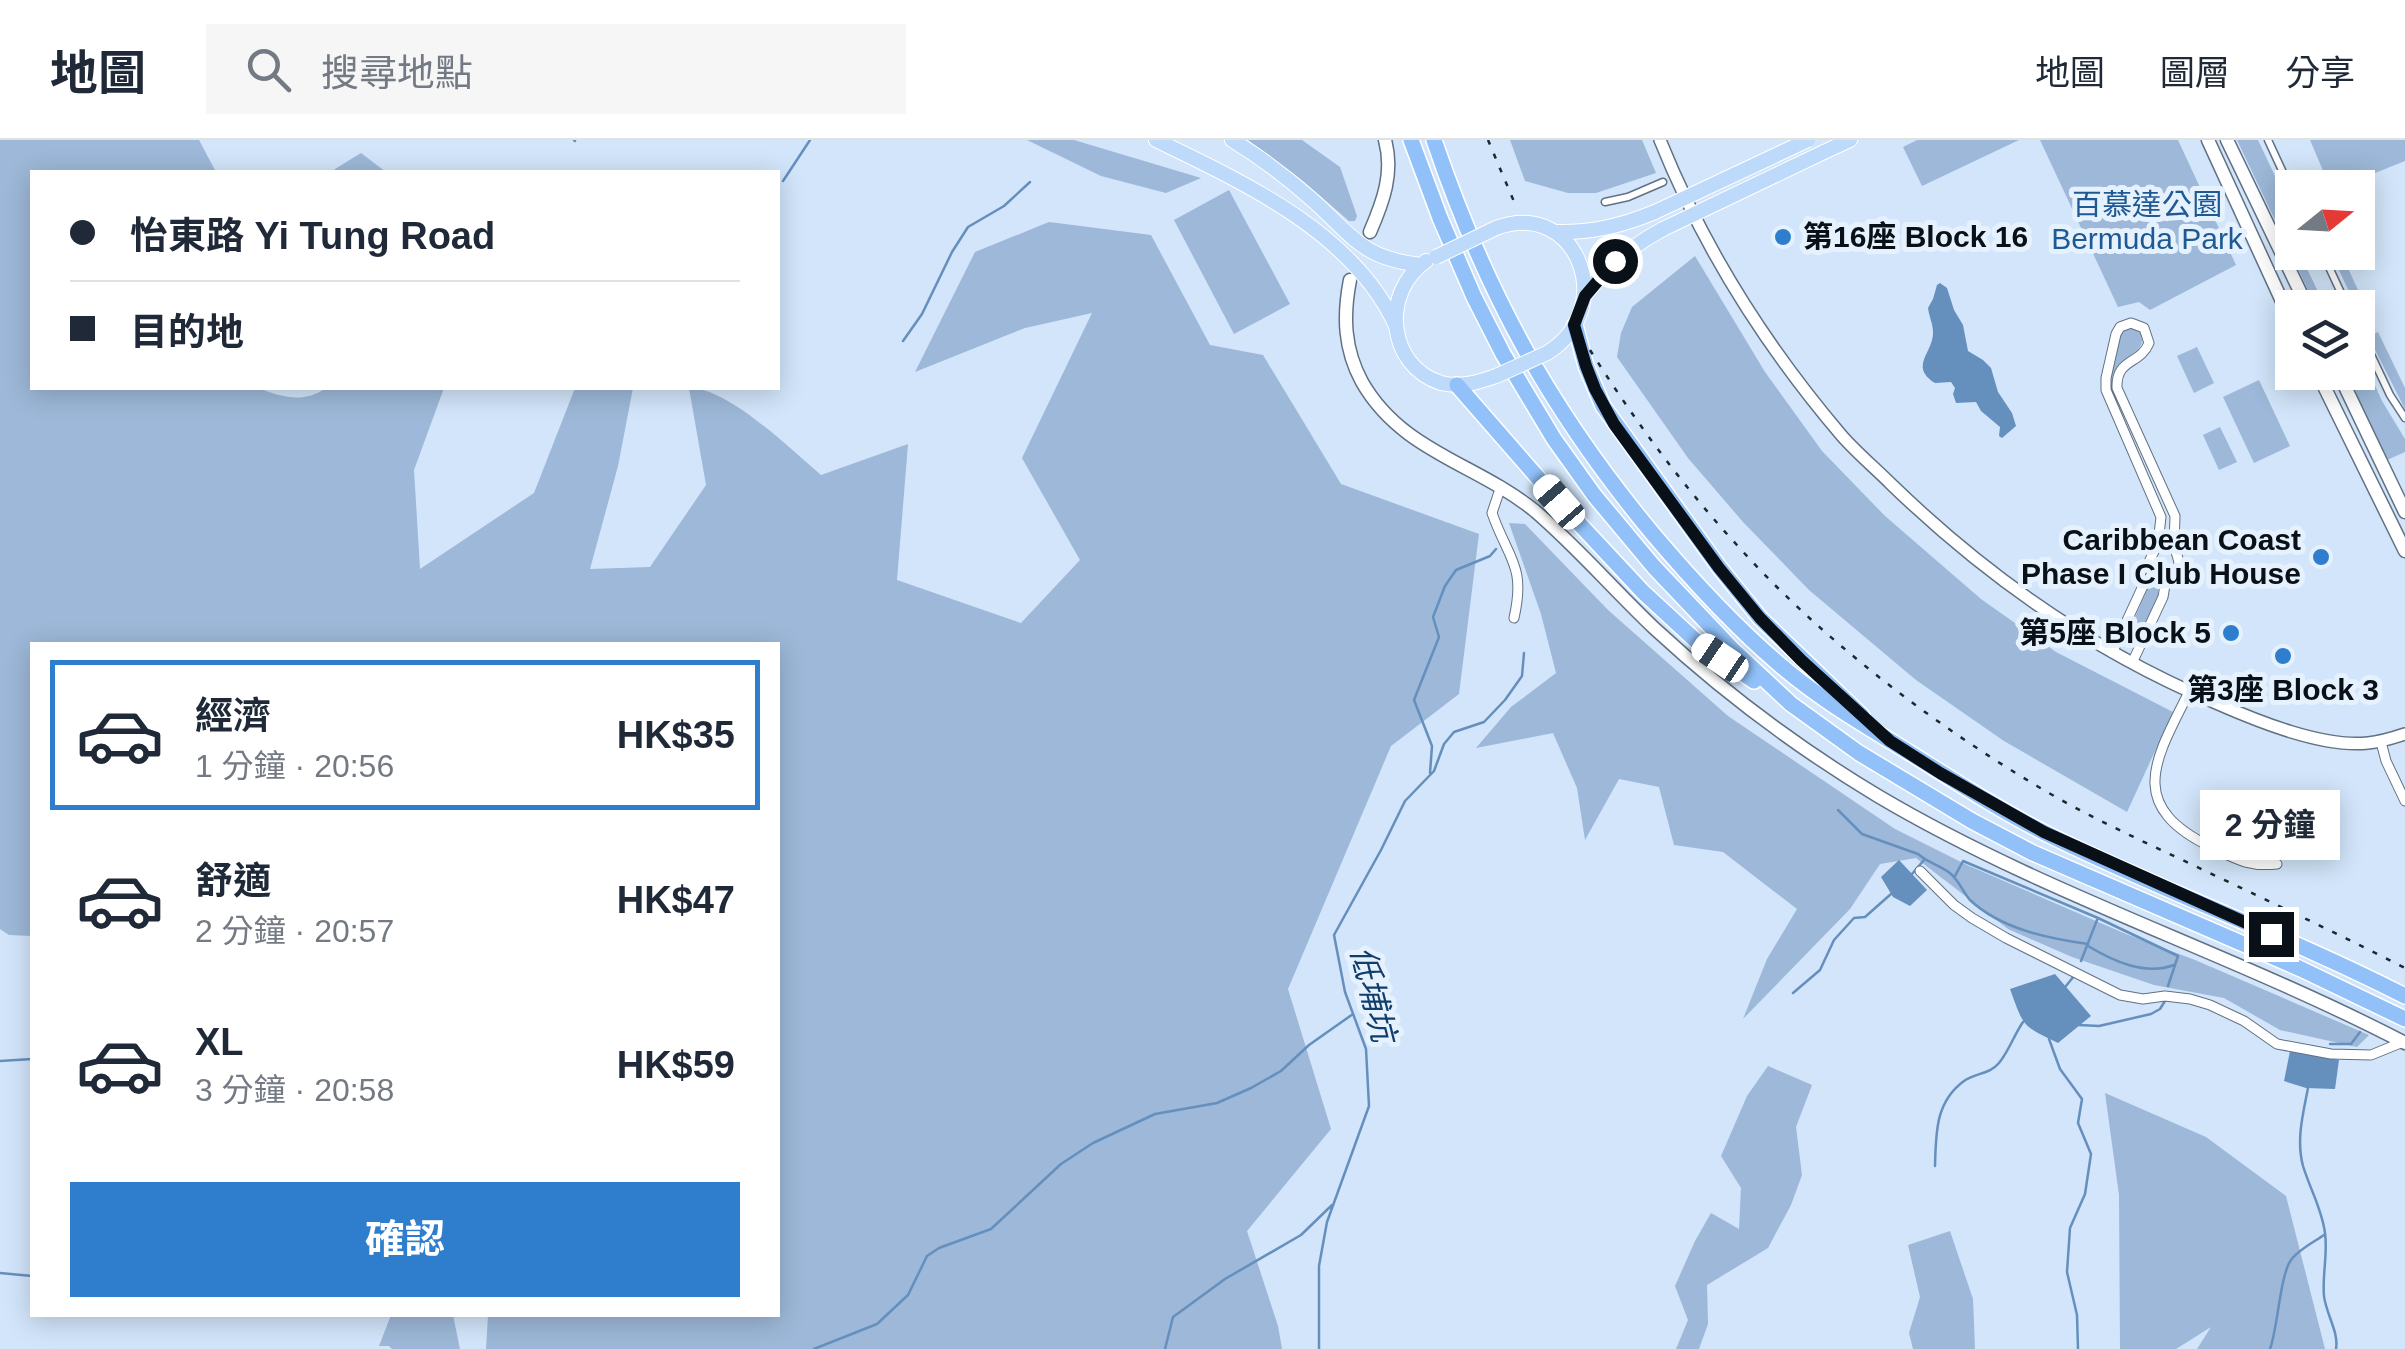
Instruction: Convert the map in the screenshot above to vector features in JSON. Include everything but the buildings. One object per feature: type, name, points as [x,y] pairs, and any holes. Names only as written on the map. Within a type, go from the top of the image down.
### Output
[{"type":"highway","points":[[1411,140],[1481,312],[1564,453],[1673,588],[1790,704]]},
{"type":"highway","points":[[1434,140],[1472,244],[1506,317],[1554,400],[1611,483],[1686,572],[1746,635],[1810,690],[2044,832],[2405,996]]},
{"type":"highway","points":[[1574,325],[1604,406],[1719,568],[1747,604],[1801,660],[1890,741]]},
{"type":"highway","points":[[1457,385],[1559,502],[1694,640],[1859,753],[2017,845],[2301,968],[2405,1019]]},
{"type":"main road","points":[[1156,140],[1259,192],[1302,222],[1362,272],[1380,296],[1403,348],[1417,368],[1437,382],[1457,385],[1496,376],[1562,342],[1574,325],[1585,296],[1615,261],[1643,240],[1850,140]]},
{"type":"main road","points":[[1232,140],[1279,171],[1368,251],[1388,260],[1421,265]]},
{"type":"main road","points":[[1370,232],[1388,179],[1384,140]]},
{"type":"main road","points":[[1554,232],[1602,230],[1626,224],[1808,140]]},
{"type":"main road","points":[[2208,140],[2277,290]]},
{"type":"main road","points":[[2228,140],[2299,290]]},
{"type":"main road","points":[[1396,326],[1396,306],[1402,288],[1421,265],[1496,228],[1519,222],[1554,232],[1570,245],[1584,272],[1585,296]]},
{"type":"main road","points":[[1350,280],[1345,322],[1348,346],[1355,369],[1386,417],[1421,444],[1500,486],[1552,526],[1613,589],[1762,718],[1876,794],[1951,837],[2292,988],[2404,1042]]},
{"type":"main road","points":[[2326,390],[2405,552]]},
{"type":"main road","points":[[2347,390],[2405,512]]},
{"type":"street","points":[[1660,140],[1709,246],[1803,386],[1844,438],[1975,559],[2067,626],[2112,653],[2254,720],[2335,742],[2364,744],[2405,734]]},
{"type":"street","points":[[2268,140],[2282,170]]},
{"type":"street","points":[[1605,202],[1663,182]]},
{"type":"street","points":[[2131,323],[2144,328],[2149,343],[2143,353],[2122,368],[2117,388],[2174,516],[2179,567],[2174,575],[2166,579],[2152,574],[2148,566],[2152,554],[2158,543],[2161,517],[2106,390],[2116,334],[2120,327],[2131,323]]},
{"type":"street","points":[[2375,363],[2405,418]]},
{"type":"street","points":[[1500,486],[1492,513],[1520,587],[1514,618]]},
{"type":"street","points":[[2152,554],[2166,548],[2175,553]]},
{"type":"street","points":[[2112,653],[2152,574]]},
{"type":"street","points":[[2132,664],[2163,597],[2166,579]]},
{"type":"street","points":[[2189,692],[2156,767],[2154,782],[2160,808],[2191,837],[2248,865],[2277,864]]},
{"type":"street","points":[[2381,742],[2405,801]]},
{"type":"street","points":[[1920,870],[1972,918],[2120,995],[2190,999],[2244,1021],[2277,1044],[2331,1054],[2371,1054],[2404,1042]]},
{"type":"green space","points":[[0,140],[199,140],[215,170],[30,170],[30,390],[264,390],[301,397],[322,390],[443,390],[414,470],[420,569],[534,493],[574,390],[633,390],[618,466],[590,569],[650,567],[706,485],[689,390],[705,390],[740,408],[821,475],[908,444],[897,580],[1021,623],[1080,560],[1022,458],[1092,313],[1025,328],[915,372],[975,252],[1049,222],[1151,235],[1210,345],[1263,355],[1341,484],[1479,534],[1459,694],[1391,746],[1288,989],[1331,1129],[1247,1231],[1282,1349],[486,1349],[488,1317],[780,1317],[780,642],[30,642],[30,936],[9,935],[0,929]]},
{"type":"green space","points":[[1027,140],[1074,140],[1201,178],[1166,193],[1101,176]]},
{"type":"green space","points":[[1248,140],[1302,140],[1340,167],[1357,216],[1355,221],[1349,221]]},
{"type":"green space","points":[[1510,140],[1642,140],[1656,173],[1596,193],[1568,193],[1525,181]]},
{"type":"green space","name":"百慕達公園 Bermuda Park","points":[[1917,140],[2019,140],[1922,186],[1903,147]]},
{"type":"green space","name":"百慕達公園 Bermuda Park","points":[[2040,140],[2178,140],[2236,265],[2150,310],[2139,302],[2118,307]]},
{"type":"green space","points":[[2237,140],[2258,140],[2275,176],[2275,220]]},
{"type":"green space","points":[[2310,140],[2405,140],[2405,161],[2375,173],[2323,170]]},
{"type":"green space","points":[[361,153],[383,170],[335,170]]},
{"type":"green space","points":[[1229,190],[1290,304],[1234,334],[1174,220]]},
{"type":"green space","points":[[1695,256],[1765,372],[1822,451],[1885,516],[1981,599],[2056,652],[2173,712],[2127,812],[2004,741],[1916,680],[1809,590],[1688,458],[1617,357],[1621,333],[1632,307]]},
{"type":"green space","points":[[2298,270],[2308,270],[2317,290],[2308,290]]},
{"type":"green space","points":[[2339,270],[2349,270],[2358,290],[2348,290]]},
{"type":"green space","points":[[2127,328],[2138,329],[2142,343],[2116,369],[2115,403],[2109,389],[2110,376],[2119,336]]},
{"type":"green space","points":[[2378,332],[2405,388],[2405,409],[2375,350]]},
{"type":"green space","points":[[2197,347],[2214,383],[2194,393],[2177,356]]},
{"type":"green space","points":[[2259,380],[2290,446],[2254,463],[2223,397]]},
{"type":"green space","points":[[2375,386],[2405,439],[2405,452],[2387,460],[2354,390],[2375,390]]},
{"type":"green space","points":[[2220,427],[2237,462],[2219,470],[2203,435]]},
{"type":"green space","points":[[1509,523],[1525,524],[1608,610],[1728,716],[1895,829],[1967,865],[2369,1035],[2357,1047],[2280,1030],[2224,998],[2154,985],[2072,957],[2008,929],[1916,858],[1880,864],[1850,909],[1743,1019],[1767,959],[1797,909],[1723,852],[1674,845],[1659,787],[1619,779],[1585,840],[1577,788],[1553,733],[1476,748],[1511,707],[1556,673],[1541,614]]},
{"type":"green space","points":[[2155,584],[2158,596],[2139,638],[2128,633],[2147,590]]},
{"type":"green space","points":[[1768,1066],[1812,1085],[1796,1127],[1802,1175],[1768,1248],[1707,1285],[1708,1324],[1699,1349],[1676,1349],[1688,1320],[1675,1286],[1695,1241],[1711,1213],[1739,1229],[1741,1188],[1721,1156],[1747,1096]]},
{"type":"green space","points":[[2105,1093],[2206,1137],[2286,1196],[2325,1349],[2197,1349],[2211,1327],[2176,1349],[2120,1349],[2119,1195]]},
{"type":"green space","points":[[1950,1231],[1973,1299],[1975,1349],[1913,1349],[1909,1333],[1920,1297],[1908,1245]]},
{"type":"green space","points":[[390,1317],[453,1317],[460,1349],[392,1349],[379,1346]]},
{"type":"shaded area","points":[[1940,283],[1947,288],[1963,325],[1968,351],[1991,368],[1998,392],[2012,413],[2016,426],[2002,438],[2000,427],[1976,402],[1956,403],[1951,382],[1935,383],[1923,371],[1933,332],[1928,308]]},
{"type":"shaded area","points":[[1899,860],[1927,890],[1910,906],[1893,897],[1881,877]]},
{"type":"shaded area","points":[[2055,974],[2091,1016],[2058,1043],[2025,1024],[2010,989]]},
{"type":"shaded area","points":[[2290,1051],[2339,1060],[2335,1089],[2306,1088],[2284,1081]]},
{"type":"waterway","points":[[783,181],[810,140]]},
{"type":"waterway","points":[[903,341],[922,314],[968,227],[1004,206],[1030,182]]},
{"type":"waterway","points":[[1430,773],[1432,746],[1414,700],[1439,637],[1433,617],[1456,570],[1490,556],[1496,549]]},
{"type":"waterway","name":"低埔坑","points":[[1319,1349],[1319,1266],[1327,1222],[1369,1106],[1366,1049],[1345,992],[1334,935],[1405,801],[1434,771],[1444,744],[1454,732],[1484,722],[1505,700],[1522,676],[1524,653]]},
{"type":"waterway","points":[[1838,810],[1862,834],[1918,854],[1947,871],[1970,900],[1996,918],[2041,935],[2088,944]]},
{"type":"waterway","points":[[1912,874],[1924,860]]},
{"type":"waterway","points":[[1955,876],[1963,861],[2178,956],[2168,986]]},
{"type":"waterway","points":[[1793,993],[1820,970],[1834,940],[1854,918],[1865,917],[1891,894]]},
{"type":"waterway","points":[[2081,961],[2097,920]]},
{"type":"waterway","points":[[2088,946],[2141,968],[2174,965]]},
{"type":"waterway","points":[[2066,986],[2074,976]]},
{"type":"waterway","points":[[2079,1025],[2099,1026],[2151,1014],[2165,1001]]},
{"type":"waterway","points":[[814,1349],[877,1324],[908,1295],[927,1256],[991,1229],[1061,1164],[1093,1143],[1155,1114],[1217,1103],[1251,1088],[1281,1071],[1309,1045],[1353,1014]]},
{"type":"waterway","points":[[1935,1166],[1939,1119],[1947,1099],[1964,1081],[1999,1063],[2023,1022]]},
{"type":"waterway","points":[[2330,1044],[2351,1044],[2360,1032]]},
{"type":"waterway","points":[[2049,1039],[2060,1069],[2082,1099],[2078,1123],[2091,1154],[2085,1194],[2070,1228],[2067,1272],[2077,1315],[2078,1349]]},
{"type":"waterway","points":[[0,1061],[30,1059]]},
{"type":"waterway","points":[[2308,1088],[2301,1156],[2323,1224],[2324,1296],[2336,1349]]},
{"type":"waterway","points":[[1165,1349],[1173,1317],[1225,1279],[1301,1235],[1332,1205]]},
{"type":"waterway","points":[[2270,1349],[2287,1267],[2298,1253],[2324,1235]]},
{"type":"waterway","points":[[0,1273],[30,1276]]},
{"type":"railway","points":[[1488,140],[1515,204]]},
{"type":"railway","points":[[1590,350],[1658,450],[1736,544],[1803,612],[1917,706],[1997,761],[2075,807],[2405,968]]},
{"type":"place","name":"第16座 Block 16","points":[[1783,237]]},
{"type":"place","name":"Caribbean Coast Phase I Club House","points":[[2321,557]]},
{"type":"place","name":"第5座 Block 5","points":[[2231,633]]},
{"type":"place","name":"第3座 Block 3","points":[[2283,656]]},
{"type":"route","points":[[1615,261],[1585,296],[1574,325],[1595,389],[1614,424],[1760,618],[1890,741],[1940,773],[2044,832],[2271,934]]}]
